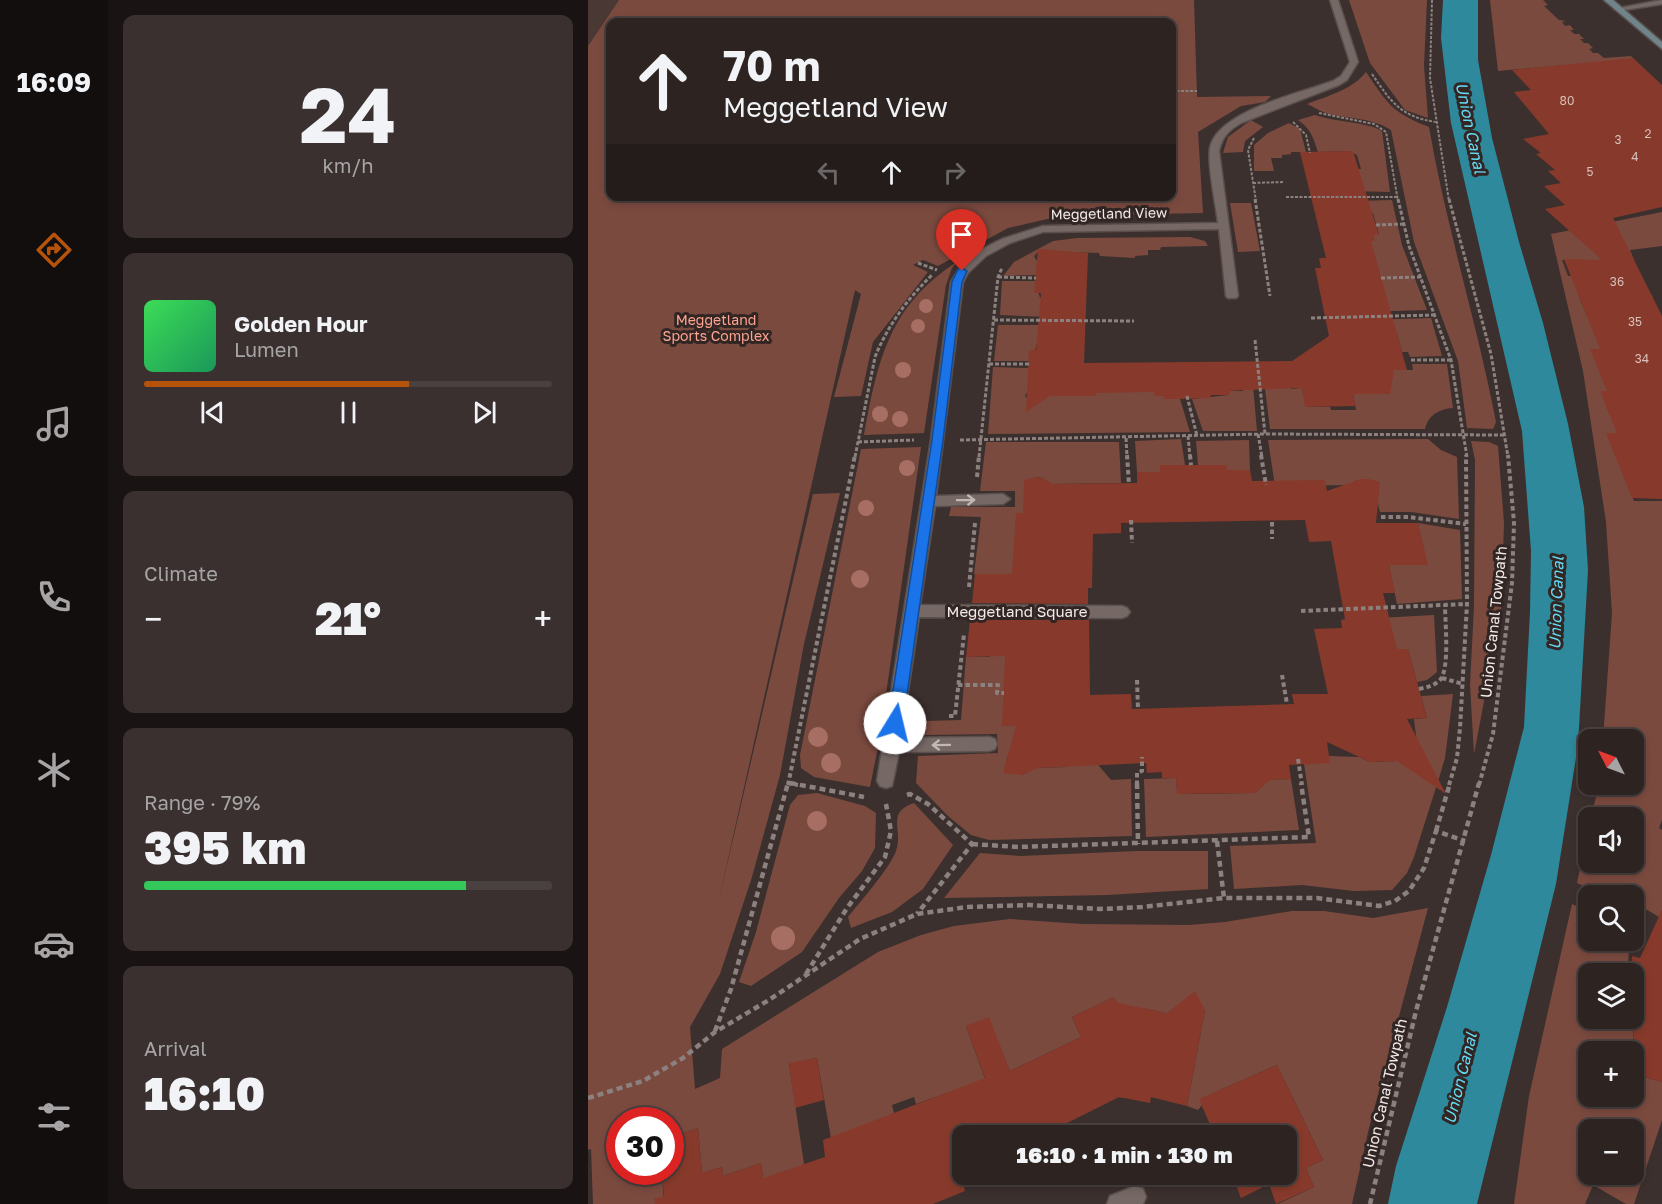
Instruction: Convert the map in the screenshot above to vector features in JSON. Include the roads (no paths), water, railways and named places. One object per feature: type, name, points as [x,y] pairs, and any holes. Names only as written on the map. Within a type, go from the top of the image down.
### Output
[{"type":"street","points":[[1232,297],[1214,151],[1216,142],[1230,126],[1242,118],[1293,100],[1344,78],[1354,62],[1334,0]]},
{"type":"street","points":[[1608,0],[1662,46]]},
{"type":"street","points":[[1618,9],[1662,2]]},
{"type":"street","name":"Meggetland View","points":[[928,501],[938,440],[957,282],[962,271],[971,261],[1000,245],[1043,229],[1224,226]]},
{"type":"street","points":[[886,782],[928,501],[1003,499]]},
{"type":"street","name":"Meggetland Square","points":[[912,611],[1122,612]]},
{"type":"street","points":[[892,745],[989,744]]},
{"type":"water","name":"Union Canal","points":[[1443,0],[1478,0],[1478,60],[1492,138],[1568,424],[1584,507],[1588,570],[1578,745],[1556,884],[1477,1204],[1388,1204],[1396,1166],[1447,1007],[1491,855],[1524,727],[1530,612],[1531,551],[1522,431],[1451,123],[1441,38]]},
{"type":"park label","name":"Meggetland Sports Complex","points":[[716,328]]}]
